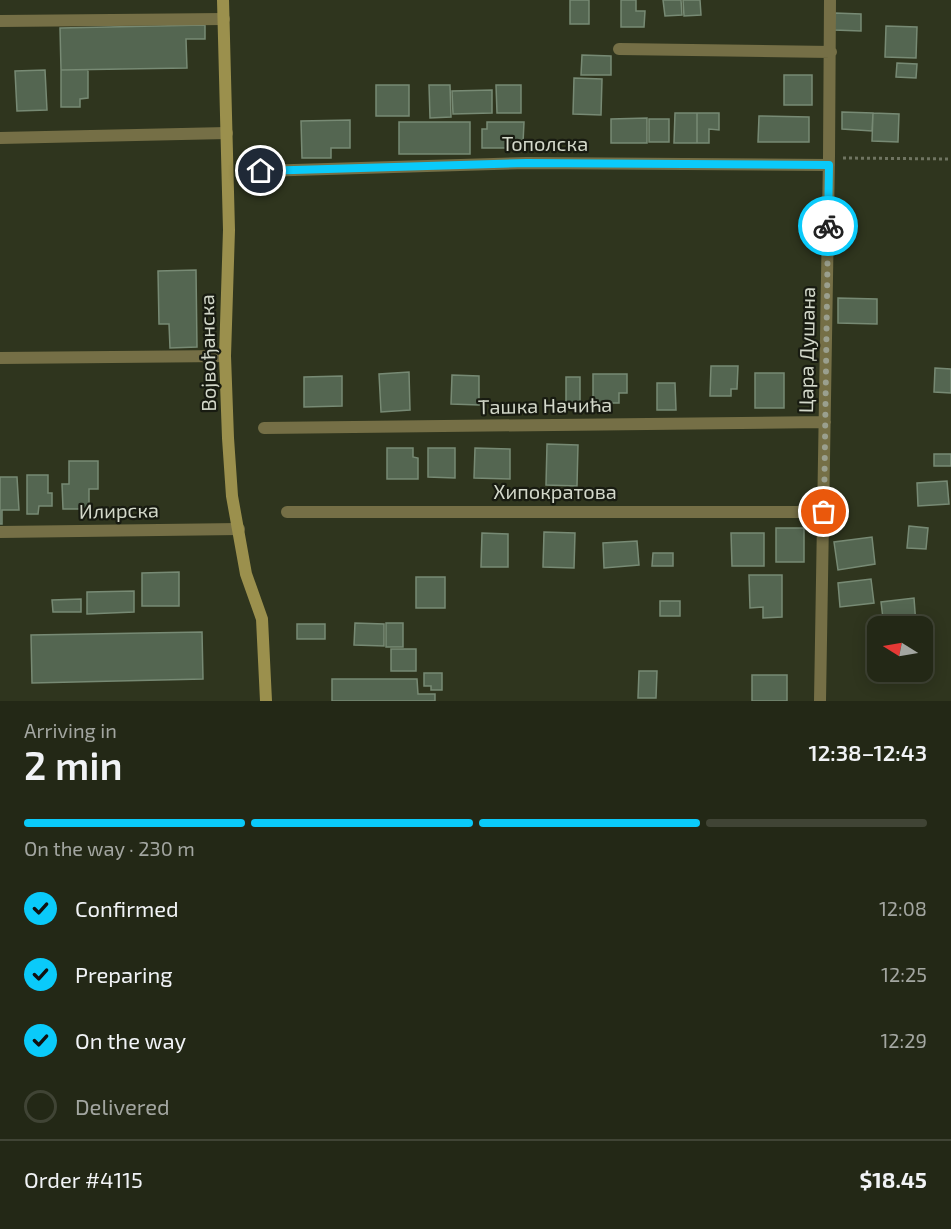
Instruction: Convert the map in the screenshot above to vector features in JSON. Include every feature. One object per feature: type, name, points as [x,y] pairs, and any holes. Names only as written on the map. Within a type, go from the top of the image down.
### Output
[{"type":"main road","name":"Војвођанска","points":[[223,0],[229,230],[225,356],[232,496],[246,574],[262,619],[266,701]]},
{"type":"street","name":"Цара Душана","points":[[820,701],[830,0]]},
{"type":"street","points":[[0,21],[224,19]]},
{"type":"street","points":[[618,49],[831,52]]},
{"type":"street","points":[[0,138],[227,134]]},
{"type":"street","name":"Тополска","points":[[261,171],[526,163],[829,161]]},
{"type":"street","points":[[0,358],[225,356]]},
{"type":"street","name":"Ташка Начића","points":[[264,428],[825,422]]},
{"type":"street","name":"Хипократова","points":[[287,512],[824,512]]},
{"type":"street","name":"Илирска","points":[[0,532],[239,529]]},
{"type":"path","points":[[829,161],[951,159]]},
{"type":"building","points":[[570,0],[589,0],[589,24],[570,24]]},
{"type":"building","points":[[621,0],[636,0],[636,11],[645,11],[644,27],[621,27]]},
{"type":"building","points":[[663,0],[681,0],[682,15],[665,16]]},
{"type":"building","points":[[683,0],[700,0],[701,15],[684,16]]},
{"type":"building","points":[[835,13],[861,14],[861,31],[834,30]]},
{"type":"building","points":[[205,25],[205,39],[186,39],[187,68],[61,70],[60,28]]},
{"type":"building","points":[[886,26],[917,27],[916,58],[885,57]]},
{"type":"building","points":[[582,55],[611,56],[611,75],[581,75]]},
{"type":"building","points":[[897,63],[917,64],[916,78],[896,77]]},
{"type":"building","points":[[45,70],[47,110],[17,111],[15,71]]},
{"type":"building","points":[[61,70],[88,70],[88,98],[80,99],[80,107],[61,107]]},
{"type":"building","points":[[784,75],[812,75],[812,105],[784,105]]},
{"type":"building","points":[[574,78],[602,79],[601,115],[573,114]]},
{"type":"building","points":[[376,85],[409,85],[409,116],[376,116]]},
{"type":"building","points":[[429,85],[450,85],[451,117],[430,118]]},
{"type":"building","points":[[496,85],[521,85],[521,113],[497,113]]},
{"type":"building","points":[[492,90],[492,113],[453,114],[452,91]]},
{"type":"building","points":[[842,112],[873,113],[872,131],[842,129]]},
{"type":"building","points":[[675,113],[697,113],[697,143],[674,143]]},
{"type":"building","points":[[697,113],[719,113],[719,130],[709,129],[709,143],[697,143]]},
{"type":"building","points":[[873,113],[899,114],[898,142],[872,141]]},
{"type":"building","points":[[759,116],[809,117],[809,142],[758,142]]},
{"type":"building","points":[[647,118],[647,143],[611,143],[611,119]]},
{"type":"building","points":[[649,119],[669,119],[669,142],[649,142]]},
{"type":"building","points":[[350,120],[350,148],[331,148],[331,158],[302,158],[301,121]]},
{"type":"building","points":[[399,122],[470,122],[470,154],[399,154]]},
{"type":"building","points":[[487,122],[524,122],[523,143],[509,143],[509,148],[482,148],[482,129],[487,129]]},
{"type":"building","points":[[196,270],[197,347],[170,348],[169,324],[159,324],[158,271]]},
{"type":"building","points":[[838,298],[877,299],[877,324],[838,323]]},
{"type":"building","points":[[711,366],[738,366],[737,389],[731,389],[731,396],[710,396]]},
{"type":"building","points":[[935,368],[951,369],[951,393],[934,392]]},
{"type":"building","points":[[409,372],[410,410],[381,412],[379,374]]},
{"type":"building","points":[[755,373],[784,373],[784,408],[755,408]]},
{"type":"building","points":[[593,374],[627,374],[627,393],[619,393],[619,403],[593,403]]},
{"type":"building","points":[[452,375],[479,376],[479,405],[451,404]]},
{"type":"building","points":[[342,376],[342,406],[304,407],[304,377]]},
{"type":"building","points":[[566,377],[580,377],[580,402],[566,402]]},
{"type":"building","points":[[657,383],[675,383],[676,410],[657,410]]},
{"type":"building","points":[[547,444],[578,445],[577,486],[546,485]]},
{"type":"building","points":[[387,448],[413,448],[413,457],[418,458],[418,479],[387,479]]},
{"type":"building","points":[[428,448],[455,448],[455,478],[428,477]]},
{"type":"building","points":[[475,448],[510,449],[510,479],[474,478]]},
{"type":"building","points":[[934,454],[951,454],[951,466],[934,466]]},
{"type":"building","points":[[69,461],[98,461],[98,489],[89,489],[89,509],[63,509],[62,484],[69,484]]},
{"type":"building","points":[[27,475],[48,475],[48,493],[52,493],[52,506],[39,506],[38,514],[27,514]]},
{"type":"building","points":[[0,477],[17,477],[19,510],[2,510],[2,524],[0,524]]},
{"type":"building","points":[[947,481],[949,504],[918,506],[917,483]]},
{"type":"building","points":[[909,526],[928,528],[926,549],[907,548]]},
{"type":"building","points":[[776,528],[804,528],[804,562],[776,562]]},
{"type":"building","points":[[544,532],[575,533],[574,568],[543,567]]},
{"type":"building","points":[[482,533],[508,534],[508,567],[481,567]]},
{"type":"building","points":[[731,533],[764,533],[764,566],[732,566]]},
{"type":"building","points":[[872,537],[875,564],[838,570],[834,542]]},
{"type":"building","points":[[637,541],[639,565],[604,568],[603,543]]},
{"type":"building","points":[[653,553],[673,553],[673,566],[652,566]]},
{"type":"building","points":[[179,572],[179,606],[142,606],[142,573]]},
{"type":"building","points":[[749,575],[782,575],[782,617],[763,618],[763,607],[750,608]]},
{"type":"building","points":[[416,577],[445,577],[445,608],[416,608]]},
{"type":"building","points":[[871,579],[874,603],[840,607],[838,583]]},
{"type":"building","points":[[134,591],[134,612],[87,614],[87,592]]},
{"type":"building","points":[[914,598],[915,616],[883,616],[881,602]]},
{"type":"building","points":[[81,599],[81,612],[53,612],[52,600]]},
{"type":"building","points":[[660,601],[680,601],[680,616],[660,616]]},
{"type":"building","points":[[355,623],[384,624],[384,646],[354,645]]},
{"type":"building","points":[[386,623],[403,623],[403,647],[386,647]]},
{"type":"building","points":[[297,624],[325,624],[325,639],[297,639]]},
{"type":"building","points":[[202,632],[203,679],[32,683],[31,635]]},
{"type":"building","points":[[391,649],[416,649],[416,671],[391,671]]},
{"type":"building","points":[[639,671],[657,671],[656,698],[638,698]]},
{"type":"building","points":[[424,673],[442,673],[442,690],[431,690],[431,686],[424,686]]},
{"type":"building","points":[[752,675],[787,675],[787,701],[752,701]]},
{"type":"building","points":[[332,679],[417,679],[418,694],[435,694],[435,701],[332,701]]},
{"type":"way so far","points":[[824,512],[828,226]]},
{"type":"route","points":[[261,171],[526,163],[829,165],[828,226]]}]
